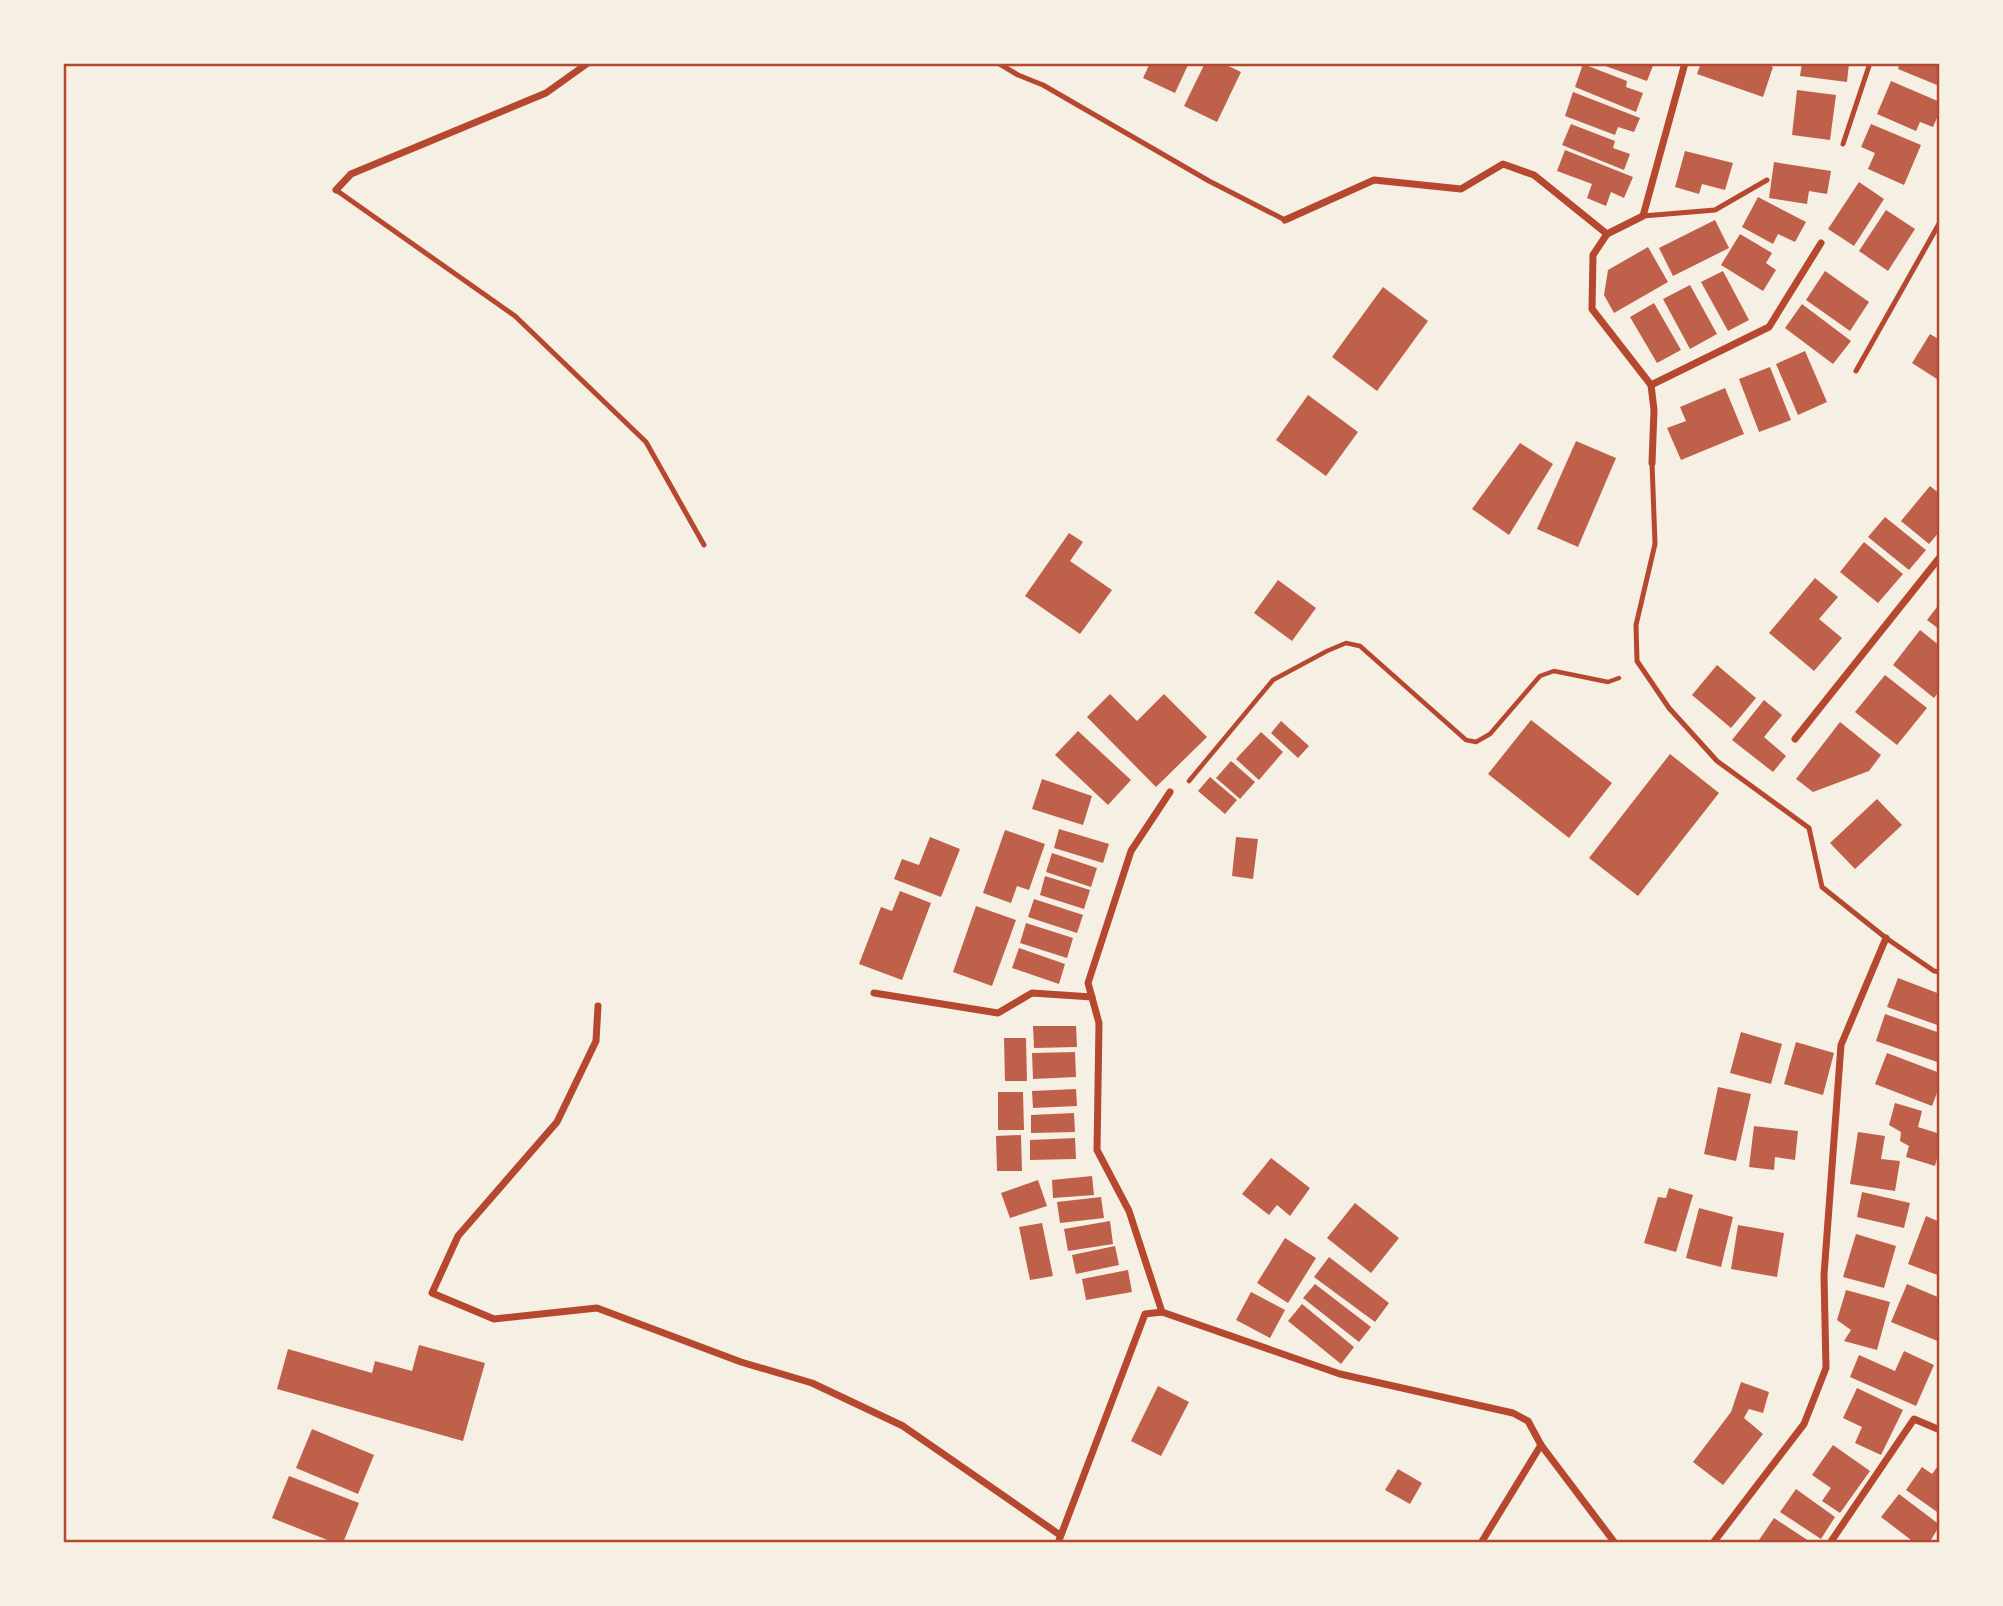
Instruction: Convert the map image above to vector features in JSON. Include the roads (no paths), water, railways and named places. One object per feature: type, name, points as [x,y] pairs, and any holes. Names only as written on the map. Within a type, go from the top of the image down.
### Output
[{"type":"street","points":[[335,190],[351,174],[546,93],[588,63]]},
{"type":"street","points":[[1652,463],[1654,410],[1651,385],[1592,309],[1593,255],[1607,234],[1643,216],[1685,63]]},
{"type":"street","points":[[1285,220],[1374,180],[1461,189],[1503,164],[1534,175],[1607,234]]},
{"type":"street","points":[[1651,385],[1769,327],[1821,243]]},
{"type":"street","points":[[1795,739],[1940,557]]},
{"type":"street","points":[[1162,1312],[1129,1211],[1097,1150],[1099,1023],[1088,983],[1131,851],[1170,792]]},
{"type":"street","points":[[1713,1543],[1804,1424],[1826,1368],[1824,1275],[1841,1045],[1886,938]]},
{"type":"street","points":[[874,993],[998,1013],[1031,993],[1092,997]]},
{"type":"street","points":[[598,1006],[596,1041],[557,1122],[458,1236],[432,1293],[494,1319],[597,1308],[741,1362],[811,1383],[903,1426],[1059,1539],[1145,1314],[1162,1312],[1340,1374],[1513,1413],[1528,1421],[1541,1445],[1615,1543]]},
{"type":"street","points":[[1830,1543],[1914,1419],[1940,1430]]},
{"type":"street","points":[[1481,1543],[1541,1445]]},
{"type":"lane","points":[[998,63],[1043,85],[1209,181],[1285,220]]},
{"type":"lane","points":[[1843,144],[1870,63]]},
{"type":"lane","points":[[1643,216],[1715,210],[1767,180]]},
{"type":"lane","points":[[335,190],[515,316],[586,384],[646,442],[704,545]]},
{"type":"lane","points":[[1856,371],[1940,222]]},
{"type":"lane","points":[[1652,463],[1655,544],[1636,625],[1637,660],[1670,708],[1717,761],[1809,828],[1822,887],[1886,938],[1934,971],[1940,972]]}]
